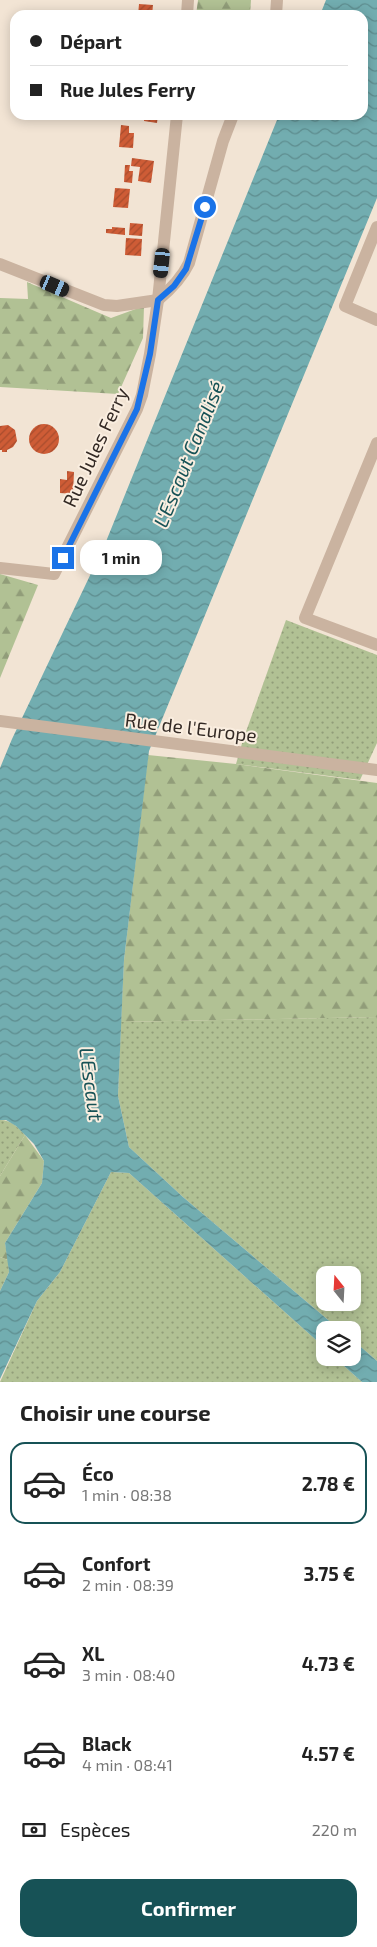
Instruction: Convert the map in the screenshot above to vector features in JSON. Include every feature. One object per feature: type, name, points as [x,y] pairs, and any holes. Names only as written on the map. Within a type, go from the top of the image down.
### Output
[{"type":"street","name":"Rue Jules Ferry","points":[[0,568],[54,574],[137,409],[150,354],[158,300],[176,120]]},
{"type":"street","points":[[0,264],[104,305],[117,306],[158,300],[174,286],[189,263],[223,141],[231,120]]},
{"type":"street","points":[[377,227],[345,306],[377,320]]},
{"type":"street","points":[[377,443],[305,618],[377,645]]},
{"type":"street","name":"Rue de l'Europe","points":[[0,721],[377,770]]},
{"type":"green space","points":[[198,0],[251,0],[250,10],[197,10]]},
{"type":"green space","points":[[27,282],[111,318],[144,306],[143,338],[118,394],[0,387],[0,298],[28,299]]},
{"type":"green space","points":[[0,574],[38,585],[0,678]]},
{"type":"green space","points":[[286,620],[377,655],[377,743],[360,780],[236,764]]},
{"type":"green space","points":[[148,755],[236,764],[377,783],[377,1017],[121,1022],[124,960]]},
{"type":"green space","points":[[377,1017],[377,1361],[361,1347],[361,1321],[329,1321],[318,1311],[361,1311],[361,1266],[316,1266],[316,1310],[183,1197],[129,1147],[118,1096],[121,1022]]},
{"type":"green space","points":[[0,1120],[11,1123],[25,1135],[0,1176]]},
{"type":"green space","points":[[25,1135],[44,1161],[42,1183],[5,1243],[8,1260],[0,1257],[0,1176]]},
{"type":"green space","points":[[111,1172],[129,1173],[316,1340],[316,1366],[344,1366],[362,1382],[0,1382],[37,1301],[60,1272]]},
{"type":"green space","points":[[0,1257],[8,1260],[9,1272],[0,1291]]},
{"type":"water","points":[[326,0],[377,0],[377,198],[149,751],[124,960],[118,1096],[129,1147],[183,1197],[329,1321],[316,1321],[316,1340],[129,1173],[111,1172],[60,1272],[37,1301],[0,1379],[0,1291],[9,1272],[5,1243],[42,1183],[44,1161],[34,1144],[16,1126],[6,1120],[0,1120],[0,768],[105,544],[277,120],[368,120],[368,10],[322,10]]},
{"type":"water","points":[[361,1347],[377,1361],[377,1382],[362,1382],[344,1366],[361,1366]]},
{"type":"building","points":[[139,4],[153,5],[152,10],[138,10]]},
{"type":"building","points":[[144,120],[157,120],[157,123]]},
{"type":"building","points":[[121,125],[129,126],[129,133],[134,133],[133,148],[119,147]]},
{"type":"building","points":[[132,158],[154,161],[151,183],[138,181],[140,167],[131,166]]},
{"type":"building","points":[[125,165],[130,165],[129,171],[133,171],[132,183],[124,182]]},
{"type":"building","points":[[115,188],[130,189],[128,208],[113,207]]},
{"type":"building","points":[[130,223],[143,224],[142,236],[129,235]]},
{"type":"building","points":[[112,227],[125,228],[125,235],[106,233],[106,229],[112,229]]},
{"type":"building","points":[[126,238],[142,239],[141,256],[125,255]]},
{"type":"building","points":[[44,424],[54,429],[59,439],[54,449],[44,454],[34,449],[29,439],[34,429]]},
{"type":"building","points":[[8,425],[15,430],[17,441],[7,452],[2,452],[0,450],[0,426]]},
{"type":"building","points":[[67,471],[74,472],[73,494],[60,493],[60,479],[67,480]]},
{"type":"route","points":[[63,558],[137,409],[142,395],[150,354],[158,300],[174,286],[186,269],[205,207]]},
{"type":"water label","name":"L'Escaut Canalisé","points":[[188,454]]},
{"type":"water label","name":"L'Escaut","points":[[92,1084]]}]
